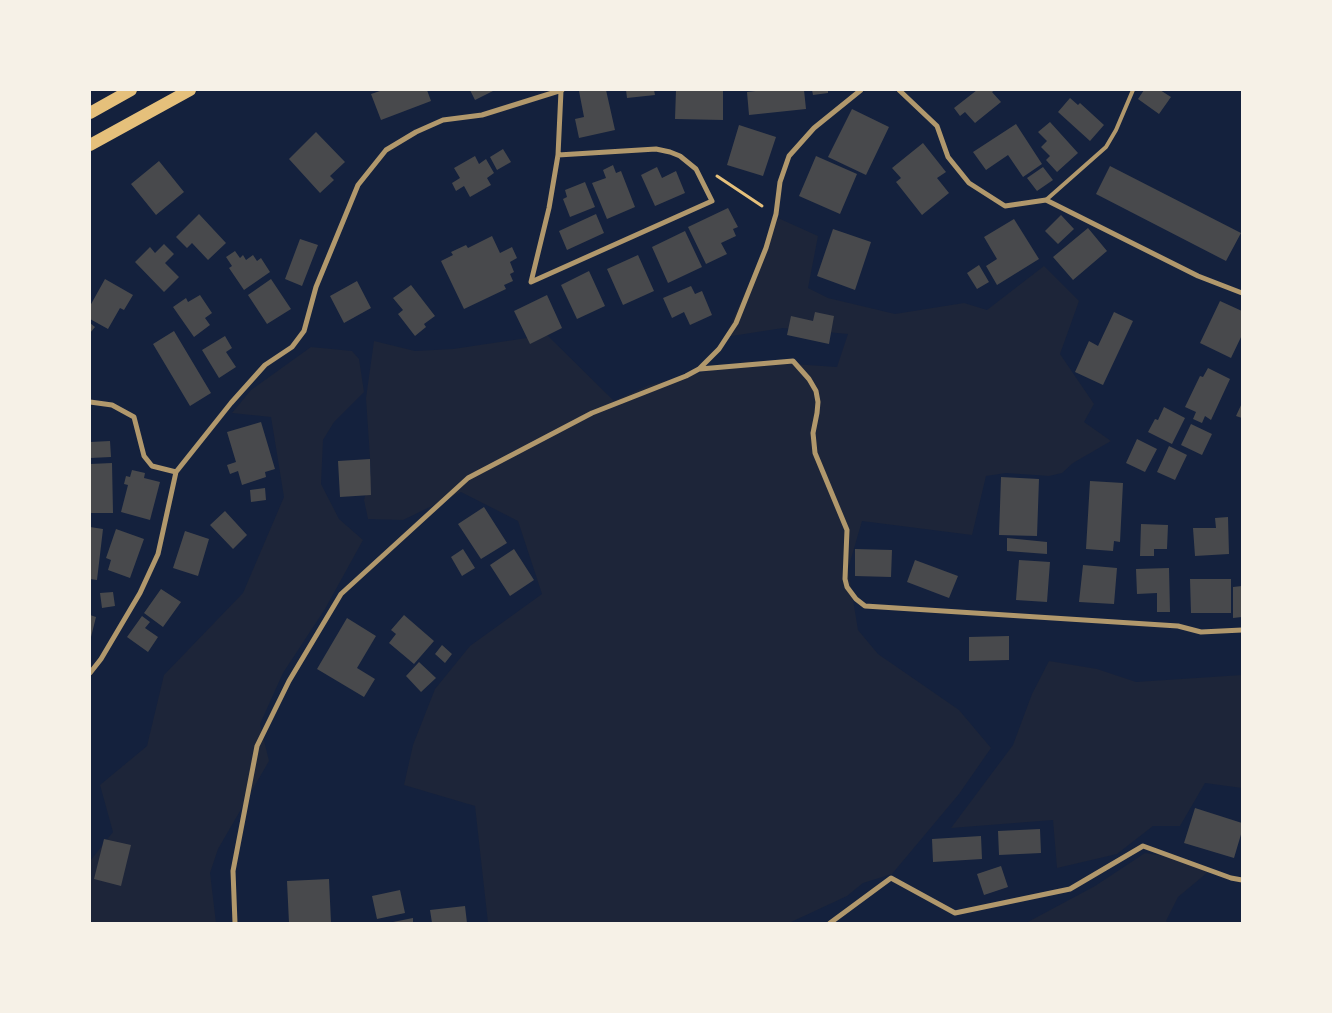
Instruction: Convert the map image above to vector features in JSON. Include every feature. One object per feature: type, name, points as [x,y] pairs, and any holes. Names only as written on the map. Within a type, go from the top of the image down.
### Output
[{"type":"main road","points":[[90,113],[131,90]]},
{"type":"main road","points":[[90,145],[190,90]]},
{"type":"street","points":[[90,673],[101,659],[140,593],[158,554],[176,472],[231,403],[265,365],[292,347],[304,331],[316,287],[358,185],[386,150],[416,132],[443,120],[482,115],[561,90],[558,155],[550,208],[531,282],[712,201],[696,169],[680,156],[656,149],[558,155]]},
{"type":"street","points":[[235,923],[233,871],[258,746],[289,681],[341,594],[468,478],[592,413],[700,369],[719,349],[736,323],[766,248],[776,214],[780,182],[789,156],[814,128],[861,90]]},
{"type":"street","points":[[899,90],[937,126],[948,157],[969,182],[1005,206],[1046,200],[1198,276],[1242,293]]},
{"type":"street","points":[[700,369],[793,361],[809,379],[816,390],[818,402],[818,413],[813,434],[815,453],[848,530],[845,570],[847,587],[856,599],[865,606],[1178,626],[1201,632],[1242,630]]},
{"type":"street","points":[[90,402],[112,405],[134,417],[144,456],[152,466],[176,472]]},
{"type":"street","points":[[830,923],[891,878],[955,913],[1070,889],[1143,846],[1231,878],[1242,880]]},
{"type":"lane","points":[[1046,200],[1106,147],[1116,130],[1133,90]]},
{"type":"path","points":[[696,169],[710,171],[776,214]]},
{"type":"shaded area","points":[[778,218],[818,236],[808,288],[828,298],[895,314],[964,303],[987,310],[1044,266],[1079,301],[1060,354],[1094,404],[1084,422],[1111,441],[1073,463],[1062,473],[1049,476],[1006,473],[986,476],[972,535],[862,521],[848,569],[858,630],[878,654],[959,710],[991,748],[959,794],[892,874],[863,883],[847,896],[789,923],[488,923],[475,806],[404,785],[413,745],[435,689],[470,646],[542,594],[518,521],[461,492],[403,520],[368,519],[364,500],[371,473],[366,398],[374,341],[415,351],[453,349],[547,335],[614,401],[649,385],[749,361],[837,367],[848,334],[783,328],[725,337]]},
{"type":"shaded area","points":[[311,347],[352,351],[359,359],[364,392],[334,422],[323,440],[321,484],[339,519],[363,540],[325,609],[283,673],[260,724],[269,761],[218,849],[210,873],[216,923],[90,923],[90,861],[113,832],[100,785],[147,746],[164,675],[243,593],[284,497],[271,417],[232,413],[251,390]]},
{"type":"shaded area","points":[[1049,661],[1097,669],[1136,682],[1242,675],[1242,788],[1205,783],[1180,826],[1153,826],[1117,854],[1057,868],[1053,820],[951,828],[1013,745],[1032,694]]},
{"type":"shaded area","points":[[1145,853],[1178,858],[1208,872],[1178,897],[1166,921],[1169,923],[1026,923],[1095,886]]},
{"type":"building","points":[[383,90],[427,90],[431,101],[381,120],[371,94]]},
{"type":"building","points":[[470,90],[495,90],[475,100]]},
{"type":"building","points":[[606,90],[615,130],[579,138],[575,119],[584,117],[579,91]]},
{"type":"building","points":[[626,90],[654,90],[655,95],[627,98]]},
{"type":"building","points":[[676,90],[723,90],[723,120],[675,119]]},
{"type":"building","points":[[804,90],[806,109],[749,115],[747,92]]},
{"type":"building","points":[[812,90],[828,90],[828,93],[813,95]]},
{"type":"building","points":[[977,90],[995,90],[992,92],[1001,102],[975,123],[965,112],[960,116],[954,108]]},
{"type":"building","points":[[1144,90],[1160,90],[1171,97],[1159,114],[1138,99]]},
{"type":"building","points":[[1070,98],[1078,105],[1080,103],[1104,125],[1090,141],[1058,112]]},
{"type":"building","points":[[852,109],[889,127],[866,175],[828,157]]},
{"type":"building","points":[[1050,122],[1078,153],[1057,172],[1046,160],[1050,156],[1041,147],[1047,141],[1038,132]]},
{"type":"building","points":[[1016,124],[1042,164],[1023,177],[1008,155],[986,170],[973,152]]},
{"type":"building","points":[[739,125],[776,137],[763,176],[727,165]]},
{"type":"building","points":[[316,132],[345,162],[330,176],[334,180],[320,193],[289,159]]},
{"type":"building","points":[[923,143],[946,172],[937,178],[949,193],[922,215],[896,182],[901,178],[892,168]]},
{"type":"building","points":[[503,149],[511,162],[497,170],[490,157]]},
{"type":"building","points":[[475,156],[479,164],[486,159],[494,173],[487,178],[491,185],[470,197],[464,186],[456,191],[452,183],[460,178],[454,168]]},
{"type":"building","points":[[816,156],[857,174],[840,214],[799,196]]},
{"type":"building","points":[[159,161],[184,192],[156,215],[131,184]]},
{"type":"building","points":[[613,165],[616,173],[621,171],[635,207],[607,219],[592,183],[606,178],[603,170]]},
{"type":"building","points":[[1110,166],[1241,233],[1226,261],[1096,194]]},
{"type":"building","points":[[657,167],[662,178],[676,171],[685,193],[655,206],[641,175]]},
{"type":"building","points":[[1043,167],[1053,180],[1037,191],[1027,178]]},
{"type":"building","points":[[585,182],[595,207],[570,217],[563,199],[567,197],[565,190]]},
{"type":"building","points":[[728,208],[738,227],[733,229],[736,236],[721,243],[727,254],[706,264],[688,227]]},
{"type":"building","points":[[199,214],[226,243],[208,260],[192,243],[187,248],[176,237]]},
{"type":"building","points":[[596,214],[604,233],[567,250],[559,231]]},
{"type":"building","points":[[1061,215],[1074,229],[1058,244],[1045,231]]},
{"type":"building","points":[[1014,219],[1039,259],[997,285],[986,266],[997,259],[984,237]]},
{"type":"building","points":[[1088,228],[1107,251],[1073,280],[1053,257]]},
{"type":"building","points":[[833,229],[871,242],[855,290],[817,276]]},
{"type":"building","points":[[685,231],[702,267],[668,283],[652,247]]},
{"type":"building","points":[[492,236],[500,253],[512,247],[517,258],[510,262],[514,272],[510,274],[513,281],[504,285],[506,289],[464,309],[441,261],[453,255],[451,252],[466,245],[468,248]]},
{"type":"building","points":[[300,239],[318,245],[302,286],[285,279]]},
{"type":"building","points":[[164,244],[174,254],[165,263],[179,277],[164,292],[135,262],[150,247],[155,253]]},
{"type":"building","points":[[235,251],[240,258],[243,255],[246,260],[253,255],[257,261],[261,258],[270,272],[244,290],[229,268],[232,266],[226,257]]},
{"type":"building","points":[[638,255],[654,291],[623,305],[607,269]]},
{"type":"building","points":[[979,265],[989,282],[977,289],[967,273]]},
{"type":"building","points":[[589,271],[605,306],[577,319],[561,285]]},
{"type":"building","points":[[105,279],[133,295],[124,310],[120,308],[108,329],[90,319],[90,306]]},
{"type":"building","points":[[271,279],[291,309],[267,324],[248,295]]},
{"type":"building","points":[[357,281],[371,308],[344,323],[330,296]]},
{"type":"building","points":[[411,285],[435,316],[424,324],[426,327],[415,336],[398,314],[403,310],[393,298]]},
{"type":"building","points":[[691,286],[695,294],[702,291],[712,315],[690,325],[684,312],[672,318],[663,298]]},
{"type":"building","points":[[200,295],[212,313],[205,318],[210,325],[194,337],[173,307],[186,298],[188,302]]},
{"type":"building","points":[[547,295],[562,328],[530,344],[514,311]]},
{"type":"building","points":[[1220,301],[1242,311],[1242,335],[1231,358],[1200,343]]},
{"type":"building","points":[[815,312],[834,316],[829,344],[787,335],[791,316],[813,321]]},
{"type":"building","points":[[1114,312],[1133,321],[1103,385],[1075,372],[1089,341],[1098,346]]},
{"type":"building","points":[[90,323],[95,327],[90,333]]},
{"type":"building","points":[[174,331],[211,393],[190,406],[153,344]]},
{"type":"building","points":[[225,336],[232,348],[226,352],[236,367],[219,378],[202,350]]},
{"type":"building","points":[[1208,368],[1230,379],[1211,420],[1205,416],[1202,423],[1193,419],[1196,412],[1185,407],[1200,376],[1203,377]]},
{"type":"building","points":[[1242,403],[1242,418],[1236,416]]},
{"type":"building","points":[[1164,407],[1185,418],[1172,444],[1148,432],[1155,419],[1158,420]]},
{"type":"building","points":[[261,422],[275,469],[265,472],[266,477],[242,485],[238,471],[230,474],[227,465],[236,462],[227,432]]},
{"type":"building","points":[[1191,424],[1212,434],[1202,455],[1181,445]]},
{"type":"building","points":[[1137,439],[1157,449],[1145,472],[1126,463]]},
{"type":"building","points":[[110,441],[111,457],[90,458],[90,442]]},
{"type":"building","points":[[1169,446],[1187,455],[1175,480],[1157,472]]},
{"type":"building","points":[[370,459],[371,495],[340,497],[338,461]]},
{"type":"building","points":[[112,463],[113,513],[90,513],[90,464]]},
{"type":"building","points":[[132,470],[145,473],[144,478],[160,482],[150,520],[121,512],[128,485],[124,484],[126,476],[130,477]]},
{"type":"building","points":[[1001,477],[1039,479],[1037,536],[999,535]]},
{"type":"building","points":[[1090,481],[1123,483],[1120,542],[1114,541],[1113,551],[1086,549]]},
{"type":"building","points":[[265,488],[266,500],[251,502],[250,490]]},
{"type":"building","points":[[484,507],[507,543],[481,559],[458,524]]},
{"type":"building","points":[[225,511],[247,535],[233,549],[210,525]]},
{"type":"building","points":[[1228,517],[1229,554],[1195,556],[1193,528],[1216,528],[1215,518]]},
{"type":"building","points":[[1141,524],[1168,525],[1167,549],[1154,549],[1154,556],[1140,556]]},
{"type":"building","points":[[90,527],[103,529],[97,580],[90,579]]},
{"type":"building","points":[[116,529],[144,539],[130,578],[108,570],[111,560],[106,558]]},
{"type":"building","points":[[185,531],[209,539],[198,576],[173,568]]},
{"type":"building","points":[[1007,538],[1047,542],[1047,554],[1007,551]]},
{"type":"building","points":[[463,549],[475,568],[462,576],[451,557]]},
{"type":"building","points":[[514,549],[534,580],[510,596],[490,565]]},
{"type":"building","points":[[855,549],[892,550],[891,577],[855,576]]},
{"type":"building","points":[[915,560],[958,576],[949,598],[907,582]]},
{"type":"building","points":[[1019,560],[1050,562],[1047,602],[1016,600]]},
{"type":"building","points":[[1083,565],[1117,568],[1114,604],[1079,602]]},
{"type":"building","points":[[1169,568],[1170,612],[1157,612],[1157,593],[1137,594],[1136,569]]},
{"type":"building","points":[[1190,579],[1231,579],[1231,613],[1191,613]]},
{"type":"building","points":[[1242,586],[1242,617],[1233,618],[1233,587]]},
{"type":"building","points":[[161,589],[181,602],[163,627],[144,613]]},
{"type":"building","points":[[113,592],[115,606],[102,608],[100,593]]},
{"type":"building","points":[[90,615],[96,617],[91,637],[90,637]]},
{"type":"building","points":[[404,615],[434,641],[414,664],[389,643],[396,634],[391,630]]},
{"type":"building","points":[[142,616],[150,622],[145,628],[158,637],[148,652],[127,637]]},
{"type":"building","points":[[347,618],[376,636],[357,668],[375,679],[364,697],[317,669]]},
{"type":"building","points":[[1009,636],[1009,660],[969,661],[969,637]]},
{"type":"building","points":[[442,645],[452,654],[445,663],[435,654]]},
{"type":"building","points":[[419,662],[436,678],[421,692],[406,676]]},
{"type":"building","points":[[1195,808],[1242,823],[1242,831],[1234,858],[1184,843]]},
{"type":"building","points":[[1040,829],[1041,853],[999,855],[998,831]]},
{"type":"building","points":[[981,836],[982,859],[933,862],[932,839]]},
{"type":"building","points":[[104,839],[131,845],[121,886],[94,879]]},
{"type":"building","points":[[1001,866],[1008,887],[984,895],[977,874]]},
{"type":"building","points":[[329,879],[331,923],[289,923],[287,881]]},
{"type":"building","points":[[400,890],[405,913],[377,919],[372,896]]},
{"type":"building","points":[[465,906],[467,923],[432,923],[430,910]]},
{"type":"building","points":[[413,918],[413,923],[393,923],[393,922]]}]
